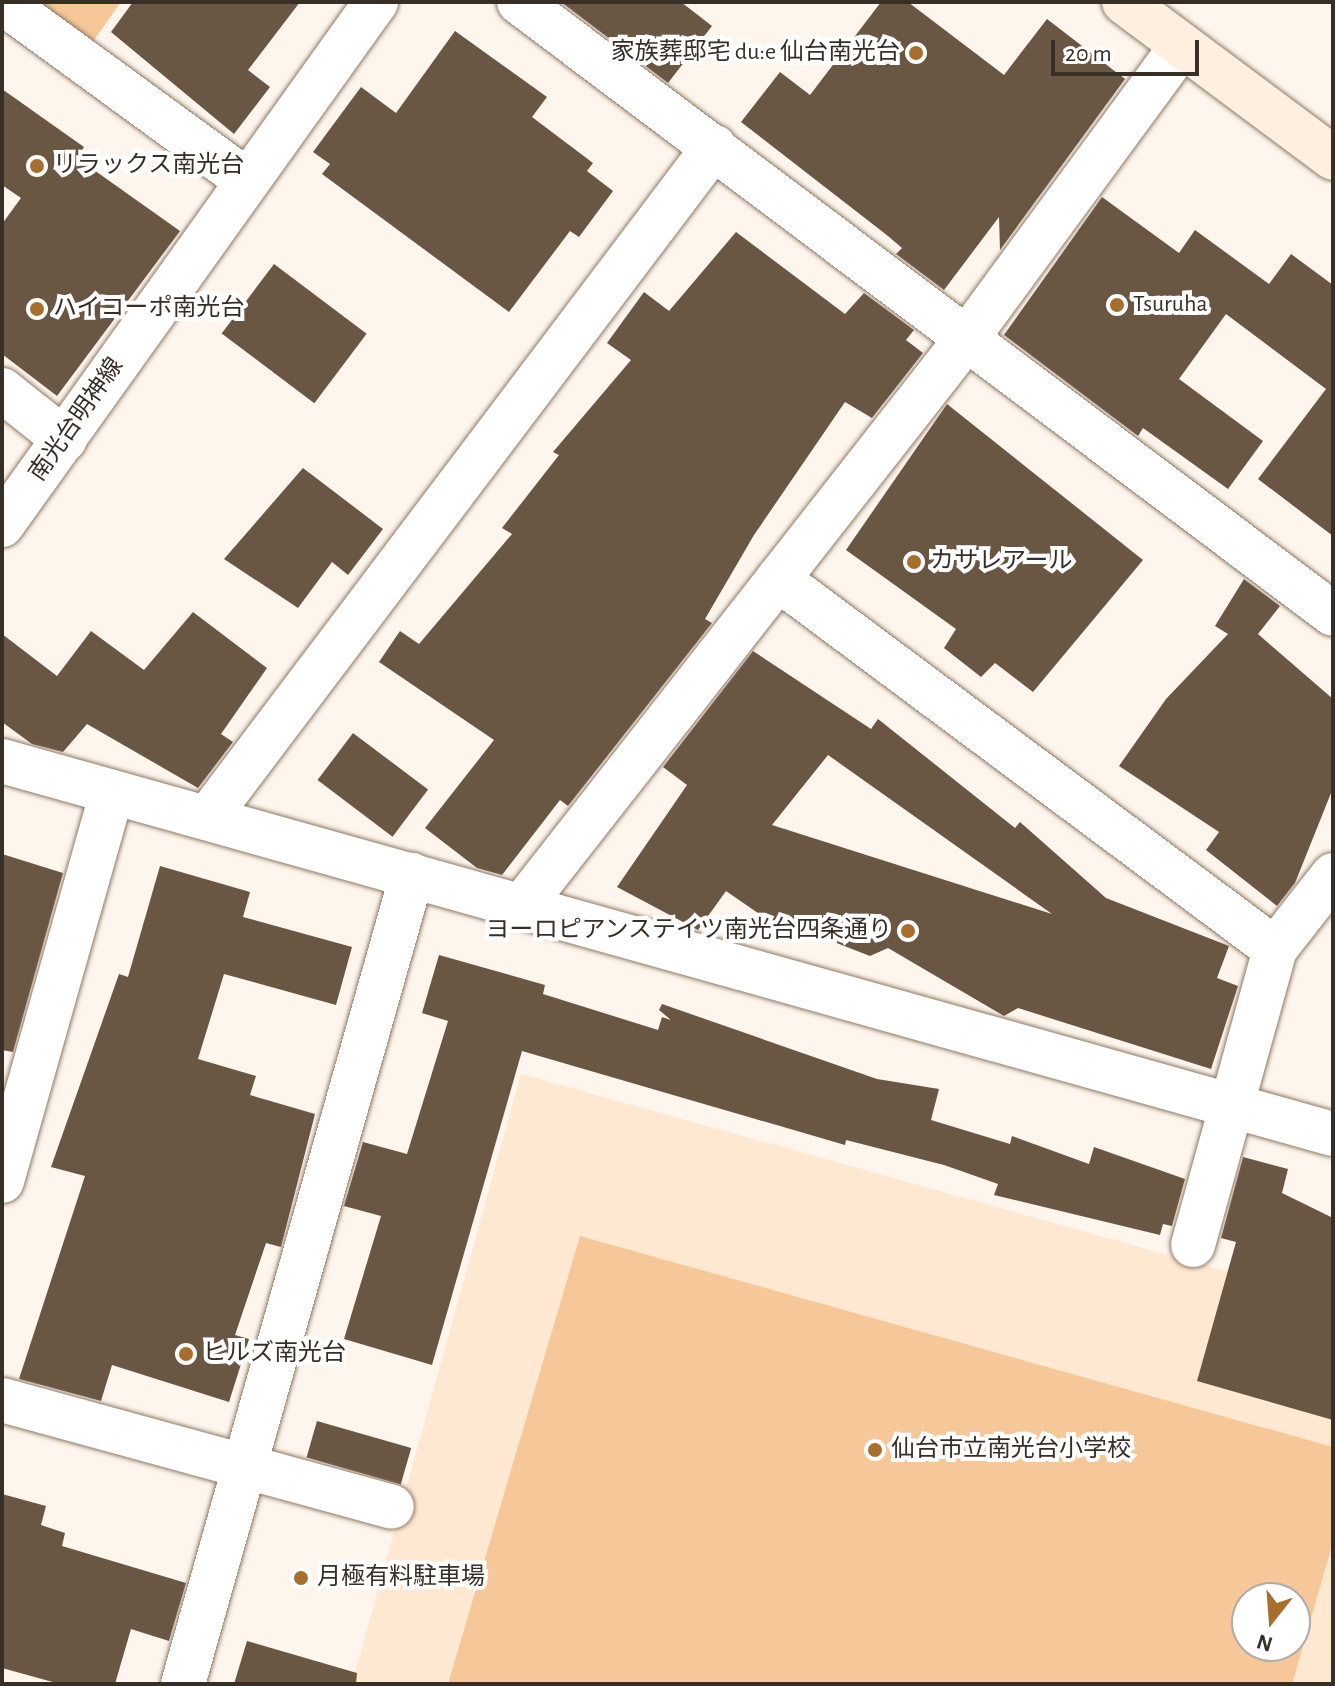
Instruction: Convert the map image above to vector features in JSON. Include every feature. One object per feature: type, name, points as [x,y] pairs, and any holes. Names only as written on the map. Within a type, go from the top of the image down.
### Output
[{"type":"street","points":[[2,2],[245,179]]},
{"type":"street","name":"南光台明神線","points":[[2,525],[65,440],[245,179],[376,2]]},
{"type":"street","points":[[519,2],[1333,614]]},
{"type":"street","points":[[1124,2],[1333,158]]},
{"type":"street","points":[[522,906],[967,338],[1182,45]]},
{"type":"street","points":[[208,817],[714,147]]},
{"type":"street","points":[[2,390],[65,440]]},
{"type":"street","points":[[778,579],[1275,949]]},
{"type":"street","points":[[2,761],[1333,1134]]},
{"type":"street","points":[[2,1181],[15,1088],[112,792]]},
{"type":"street","points":[[183,1684],[412,875]]},
{"type":"street","points":[[1193,1245],[1275,949],[1333,875]]},
{"type":"street","points":[[2,1400],[392,1507]]},
{"type":"shaded area","points":[[40,2],[121,2],[92,43]]},
{"type":"shaded area","name":"仙台市立南光台小学校","points":[[521,1074],[1333,1301],[1333,1684],[352,1684]]},
{"type":"shaded area","name":"仙台市立南光台小学校","points":[[580,1236],[1333,1447],[1333,1542],[1311,1618],[1311,1582],[1231,1582],[1231,1662],[1298,1662],[1292,1684],[448,1684]]},
{"type":"building","points":[[133,2],[300,2],[248,70],[270,87],[234,134],[111,32]]},
{"type":"building","points":[[561,2],[681,2],[712,26],[668,83]]},
{"type":"building","points":[[881,2],[908,2],[1004,75],[1047,19],[1125,79],[1000,250],[999,217],[944,290],[896,254],[902,248],[888,236],[741,122],[780,72],[810,95]]},
{"type":"building","points":[[455,31],[547,97],[532,117],[593,163],[587,171],[613,191],[579,237],[570,231],[509,312],[322,174],[330,164],[313,152],[361,87],[396,113]]},
{"type":"building","points":[[2,89],[84,147],[77,158],[180,231],[57,396],[2,354],[2,224],[21,198],[2,185]]},
{"type":"building","points":[[1102,197],[1179,253],[1195,230],[1269,284],[1291,254],[1333,285],[1333,536],[1258,479],[1326,389],[1226,314],[1179,379],[1263,441],[1228,489],[1143,428],[1138,436],[1004,335]]},
{"type":"building","points":[[736,232],[845,314],[864,293],[914,330],[906,340],[923,353],[872,418],[845,402],[754,535],[705,619],[712,623],[568,806],[560,800],[502,875],[477,868],[425,828],[494,740],[379,662],[400,631],[419,644],[512,534],[502,528],[559,455],[553,452],[631,360],[607,343],[644,292],[669,311]]},
{"type":"building","points":[[274,264],[367,334],[314,403],[222,333]]},
{"type":"building","points":[[947,404],[1143,560],[1033,692],[995,663],[981,677],[944,648],[956,629],[846,550]]},
{"type":"building","points":[[303,468],[383,529],[348,575],[332,562],[298,608],[224,559]]},
{"type":"building","points":[[1244,579],[1280,606],[1258,634],[1333,699],[1333,788],[1295,883],[1277,906],[1206,850],[1219,832],[1119,766],[1166,699],[1228,634],[1215,626]]},
{"type":"building","points":[[193,612],[267,668],[221,734],[233,742],[198,788],[87,724],[63,752],[32,744],[2,722],[2,634],[57,676],[91,631],[144,670]]},
{"type":"building","points":[[753,651],[871,729],[878,719],[1015,828],[1020,822],[1106,898],[1229,946],[1217,978],[1238,986],[1211,1069],[1018,1008],[1004,1016],[888,948],[870,956],[816,935],[797,940],[726,891],[698,930],[617,887],[687,785],[663,767]],"holes":[[[828,755],[1052,914],[772,825]]]},
{"type":"building","points":[[353,733],[428,790],[393,837],[317,780]]},
{"type":"building","points":[[2,854],[63,873],[13,1052],[2,1050]]},
{"type":"building","points":[[160,866],[250,892],[243,917],[352,947],[336,1005],[224,974],[198,1059],[256,1076],[250,1095],[315,1114],[281,1247],[266,1243],[235,1335],[249,1339],[229,1402],[112,1365],[101,1401],[19,1379],[85,1176],[51,1167],[119,974],[128,977]]},
{"type":"building","points":[[439,955],[545,985],[543,994],[658,1030],[662,1017],[671,1020],[659,1010],[662,1004],[877,1079],[939,1089],[931,1120],[1010,1144],[1012,1136],[1089,1164],[1094,1147],[1185,1179],[1172,1226],[1163,1224],[1160,1235],[994,1195],[998,1184],[944,1165],[846,1140],[845,1145],[522,1051],[432,1365],[344,1339],[381,1216],[344,1206],[363,1142],[407,1154],[448,1021],[422,1013]]},
{"type":"building","points":[[1243,1157],[1288,1169],[1282,1193],[1333,1218],[1333,1420],[1197,1381],[1236,1242],[1221,1238]]},
{"type":"building","points":[[317,1421],[411,1448],[401,1485],[307,1458]]},
{"type":"building","points":[[2,1494],[46,1506],[41,1525],[65,1533],[62,1546],[186,1583],[169,1641],[131,1629],[115,1684],[60,1684],[2,1668]]},
{"type":"building","points":[[247,1641],[357,1673],[356,1684],[234,1684]]},
{"type":"place","name":"家族葬邸宅 du:e 仙台南光台","points":[[916,53]]},
{"type":"place","name":"リラックス南光台","points":[[37,166]]},
{"type":"place","name":"Tsuruha","points":[[1117,305]]},
{"type":"place","name":"ハイコーポ南光台","points":[[37,309]]},
{"type":"place","name":"カサレアール","points":[[914,562]]},
{"type":"place","name":"ヨーロピアンステイツ南光台四条通り","points":[[908,931]]},
{"type":"place","name":"ヒルズ南光台","points":[[186,1354]]},
{"type":"place","name":"仙台市立南光台小学校","points":[[875,1450]]},
{"type":"place","name":"月極有料駐車場","points":[[301,1578]]}]
